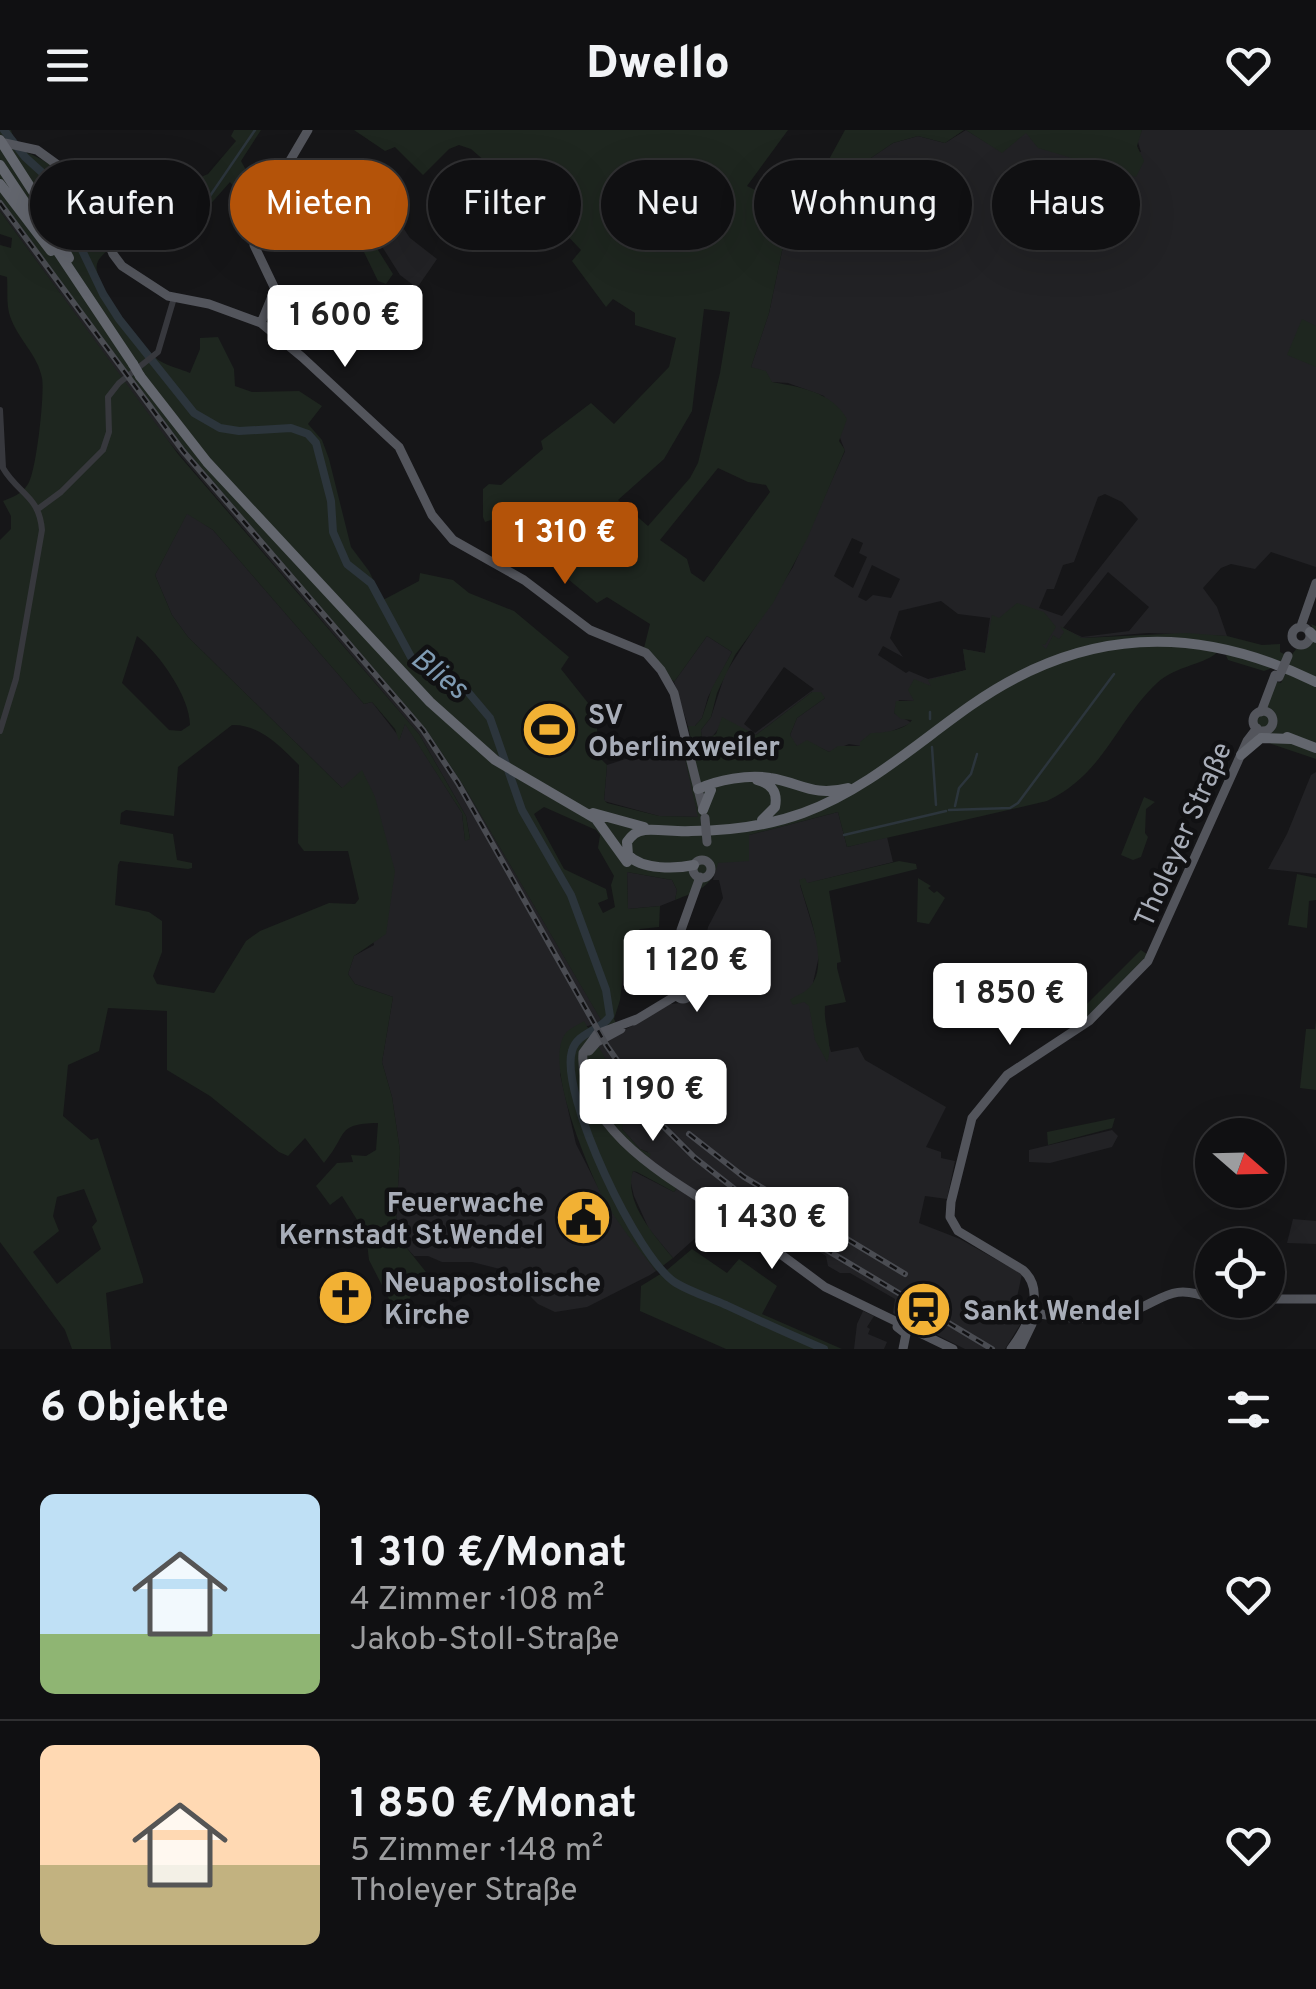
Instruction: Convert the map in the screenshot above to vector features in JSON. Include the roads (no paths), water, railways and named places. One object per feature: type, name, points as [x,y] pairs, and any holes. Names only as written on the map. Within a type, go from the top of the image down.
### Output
[{"type":"highway","points":[[1,141],[36,196],[91,304]]},
{"type":"highway","points":[[0,166],[140,376],[207,462],[409,680],[495,760],[601,824],[630,864],[698,869]]},
{"type":"highway","points":[[0,184],[91,304]]},
{"type":"highway","points":[[698,869],[634,861],[627,851],[630,837],[642,830],[727,830],[802,813],[872,777],[1000,686],[1051,661],[1099,647],[1150,640],[1200,643],[1246,652],[1316,682]]},
{"type":"highway","points":[[1241,754],[1271,726],[1316,748]]},
{"type":"highway","points":[[703,790],[759,777],[820,792],[849,787],[872,777]]},
{"type":"highway","points":[[703,790],[756,780],[774,788],[775,808],[768,817],[727,830]]},
{"type":"highway","points":[[703,790],[704,814]]},
{"type":"highway","points":[[565,802],[628,824],[685,832]]},
{"type":"main road","points":[[262,323],[275,288],[254,245],[254,222],[308,130]]},
{"type":"main road","points":[[1,141],[48,156],[78,183],[91,200],[122,266],[174,298],[209,304],[262,323],[399,447],[432,514],[453,540],[527,582],[590,630],[646,653],[671,686],[703,790]]},
{"type":"main road","name":"Tholeyer Straße","points":[[1031,1312],[1031,1278],[958,1231],[952,1222],[952,1202],[968,1130],[978,1110],[1007,1075],[1088,1022],[1148,961],[1241,754],[1271,726],[1277,676],[1286,655],[1306,637],[1316,584]]},
{"type":"main road","points":[[704,814],[707,842],[680,930],[682,984],[690,987],[690,994],[683,999],[677,995],[597,1042],[585,1055],[594,1098],[624,1144],[649,1167],[714,1207],[721,1201],[728,1203],[728,1216],[825,1286],[953,1349]]},
{"type":"main road","points":[[1031,1312],[1116,1316],[1178,1290],[1195,1291]]},
{"type":"main road","points":[[1285,1299],[1316,1298]]},
{"type":"main road","points":[[870,1309],[904,1331],[904,1349]]},
{"type":"main road","points":[[1011,1349],[1031,1312]]},
{"type":"main road","points":[[1020,1349],[1029,1334],[1031,1312]]},
{"type":"main road","points":[[904,1349],[918,1332]]},
{"type":"street","points":[[38,509],[99,456],[108,438],[107,405],[111,392],[155,355],[174,298]]},
{"type":"street","points":[[0,410],[4,472],[27,492],[42,524],[41,549],[16,680],[0,730]]},
{"type":"waterway","name":"Blies","points":[[4,130],[47,177],[119,319],[194,413],[220,428],[239,431],[291,428],[308,434],[316,443],[331,501],[333,532],[347,564],[371,583],[411,657],[425,671],[468,692],[490,718],[522,810],[571,895],[606,990],[610,1016],[575,1045],[571,1072],[589,1137],[642,1243],[676,1283],[824,1349]]},
{"type":"waterway","points":[[210,196],[255,130]]},
{"type":"waterway","points":[[949,810],[1010,808],[1018,803],[1114,674]]},
{"type":"waterway","points":[[930,712],[930,719]]},
{"type":"waterway","points":[[932,747],[936,805]]},
{"type":"waterway","points":[[955,806],[959,788],[971,774],[977,754]]},
{"type":"waterway","points":[[844,835],[946,811]]},
{"type":"railway","points":[[0,203],[183,451],[423,730],[458,783],[607,1046],[663,1126],[694,1157],[765,1213],[992,1349]]},
{"type":"railway","points":[[689,1134],[744,1177],[905,1274]]},
{"type":"place","name":"SV Oberlinxweiler","points":[[549,730]]},
{"type":"place","name":"Feuerwache Kernstadt St.Wendel","points":[[583,1218]]},
{"type":"place","name":"Neuapostolische Kirche","points":[[345,1298]]},
{"type":"place","name":"Sankt Wendel","points":[[924,1310]]}]
